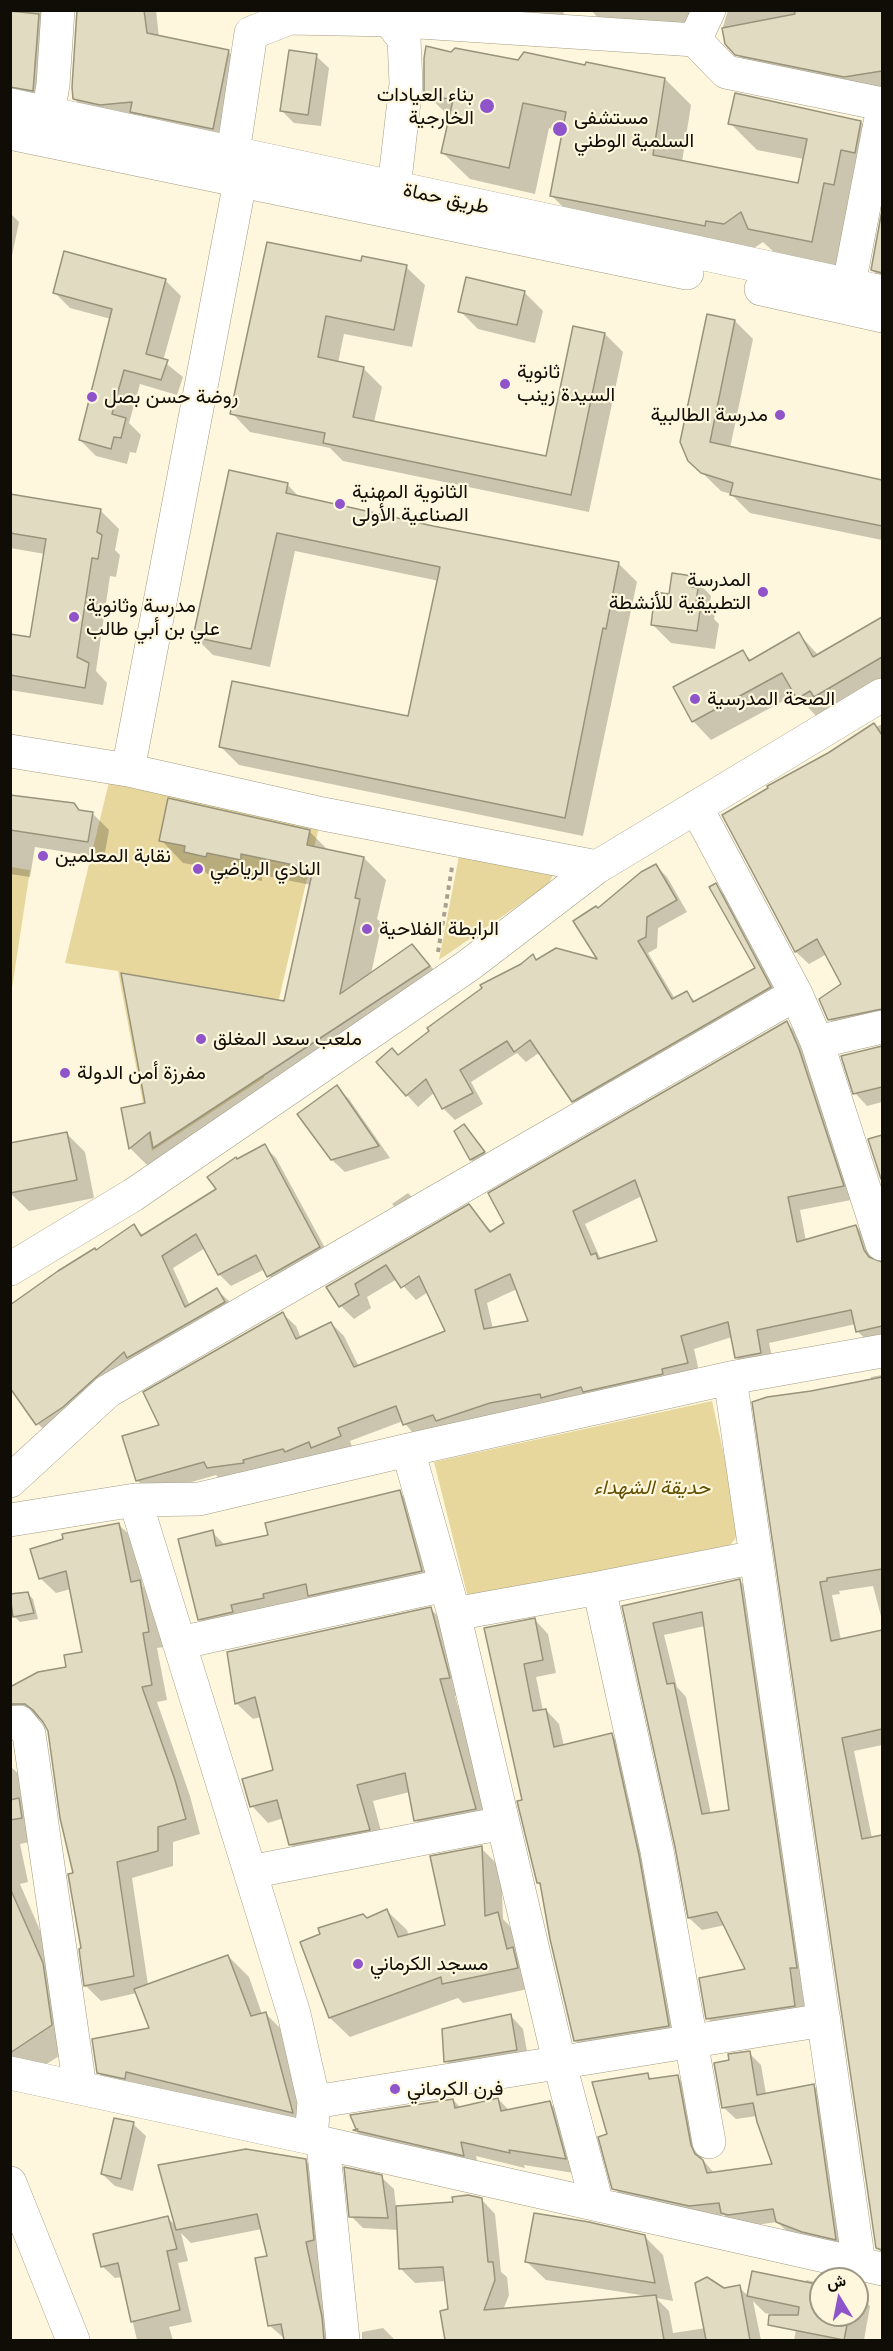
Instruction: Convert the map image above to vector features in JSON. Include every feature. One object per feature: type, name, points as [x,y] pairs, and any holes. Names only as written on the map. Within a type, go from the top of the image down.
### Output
[{"type":"street","points":[[48,128],[58,10]]},
{"type":"street","points":[[695,40],[709,10]]},
{"type":"street","points":[[389,15],[404,39],[406,84],[394,188]]},
{"type":"street","points":[[128,770],[237,168],[251,33],[290,18],[389,15],[695,40],[726,72],[882,104]]},
{"type":"street","name":"طريق حماة","points":[[10,105],[48,128],[237,168],[882,316]]},
{"type":"street","points":[[849,284],[882,112]]},
{"type":"street","name":"طريق حماة","points":[[10,133],[48,128]]},
{"type":"street","name":"طريق حماة","points":[[237,168],[394,188],[882,292]]},
{"type":"street","points":[[10,1269],[133,1195],[469,965],[597,867],[882,695]]},
{"type":"street","points":[[10,752],[128,770],[323,814],[597,867]]},
{"type":"street","points":[[696,807],[796,994],[817,1042],[882,1244]]},
{"type":"street","points":[[10,1481],[108,1391],[796,994]]},
{"type":"street","points":[[817,1042],[882,1027]]},
{"type":"street","points":[[10,1520],[135,1500],[199,1499],[730,1378],[882,1351]]},
{"type":"street","points":[[10,2073],[871,2266],[824,2020],[730,1378]]},
{"type":"street","points":[[408,1450],[450,1600],[559,2061],[597,2204]]},
{"type":"street","points":[[135,1500],[294,2014],[314,2102],[343,2340]]},
{"type":"street","points":[[179,1643],[450,1600],[599,1588],[756,1557]]},
{"type":"street","points":[[599,1588],[657,1851],[709,2142]]},
{"type":"street","points":[[10,1723],[19,1722],[29,1734],[80,2088]]},
{"type":"street","points":[[250,1872],[503,1823]]},
{"type":"street","points":[[314,2102],[824,2020]]},
{"type":"street","points":[[10,2183],[73,2340]]},
{"type":"path","points":[[431,991],[456,840]]},
{"type":"green space","name":"النادي الرياضي","points":[[110,778],[319,827],[279,999],[264,1078],[152,1151],[118,971],[65,963]]},
{"type":"green space","points":[[459,856],[553,875],[548,885],[439,960]]},
{"type":"green space","points":[[10,867],[30,870],[11,995]]},
{"type":"green space","name":"حديقة الشهداء","points":[[712,1401],[741,1532],[730,1545],[468,1598],[434,1462]]},
{"type":"building","points":[[77,10],[144,10],[147,33],[229,50],[213,129],[130,112],[132,102],[100,105],[73,99]]},
{"type":"building","points":[[794,10],[882,10],[882,71],[844,77],[735,55],[725,44],[722,28],[795,14]]},
{"type":"building","points":[[10,11],[39,14],[33,91],[10,87]]},
{"type":"building","points":[[426,46],[451,52],[455,48],[518,60],[524,52],[665,78],[653,155],[798,183],[807,139],[728,124],[735,93],[861,121],[855,153],[841,150],[834,185],[824,183],[812,242],[748,229],[741,212],[724,224],[706,221],[705,226],[550,196],[566,112],[523,103],[509,168],[441,153],[453,100],[424,94]]},
{"type":"building","points":[[289,50],[317,54],[308,115],[280,111]]},
{"type":"building","points":[[882,210],[882,273],[871,270]]},
{"type":"building","points":[[267,242],[361,261],[362,256],[407,265],[394,330],[326,316],[318,357],[364,367],[353,417],[546,456],[573,326],[605,333],[571,495],[323,443],[325,433],[230,414]]},
{"type":"building","points":[[64,251],[166,279],[146,354],[168,360],[161,380],[124,370],[112,414],[126,418],[121,438],[114,437],[111,449],[79,440],[112,309],[53,293]]},
{"type":"building","name":"ثانوية السيدة زينب","points":[[466,277],[525,291],[517,325],[458,312]]},
{"type":"building","points":[[707,314],[735,320],[710,442],[882,480],[882,526],[730,495],[733,483],[701,473],[688,461],[680,442]]},
{"type":"building","points":[[229,470],[288,483],[286,493],[433,526],[619,562],[606,629],[603,628],[565,818],[219,747],[232,681],[408,716],[440,567],[277,533],[251,649],[193,637]]},
{"type":"building","name":"مدرسة وثانوية علي بن أبي طالب","points":[[10,494],[101,509],[97,532],[102,535],[98,559],[92,558],[77,657],[89,663],[85,688],[10,675],[10,634],[30,637],[46,539],[10,533]]},
{"type":"building","name":"المدرسة التطبيقية للأنشطة","points":[[672,573],[693,576],[692,587],[698,588],[696,603],[701,604],[697,631],[651,625],[655,592],[669,594]]},
{"type":"building","points":[[882,617],[882,657],[814,697],[810,691],[797,699],[782,673],[692,722],[673,687],[743,650],[749,661],[799,632],[813,657]]},
{"type":"building","points":[[874,723],[882,735],[882,1009],[828,1020],[819,999],[841,984],[817,939],[795,952],[722,815],[768,788],[767,786],[828,753]]},
{"type":"building","points":[[10,795],[74,803],[79,810],[93,812],[88,842],[10,830]]},
{"type":"building","points":[[168,798],[310,830],[307,845],[364,857],[355,898],[360,899],[340,994],[412,944],[430,966],[153,1148],[150,1132],[129,1149],[121,1108],[145,1103],[121,973],[284,1001],[313,869],[241,854],[241,860],[207,853],[206,857],[184,852],[185,846],[159,841]]},
{"type":"building","points":[[656,864],[677,900],[647,917],[646,937],[638,941],[672,999],[687,991],[693,1002],[755,968],[709,887],[716,883],[771,987],[572,1102],[530,1040],[514,1052],[507,1041],[460,1070],[473,1093],[442,1109],[426,1079],[406,1096],[376,1062],[392,1048],[398,1055],[429,1031],[427,1028],[482,988],[480,985],[521,964],[533,954],[536,960],[556,948],[597,959],[573,921],[596,906],[598,908],[641,872]]},
{"type":"building","points":[[787,1021],[799,1049],[844,1186],[788,1197],[797,1242],[856,1225],[864,1250],[869,1257],[882,1262],[882,1326],[856,1332],[851,1310],[757,1330],[761,1353],[735,1358],[728,1322],[681,1336],[688,1363],[662,1369],[663,1374],[583,1392],[581,1387],[541,1398],[540,1394],[490,1403],[436,1421],[433,1415],[403,1425],[396,1406],[338,1428],[341,1436],[311,1448],[309,1442],[285,1452],[283,1449],[243,1460],[244,1463],[207,1468],[204,1462],[136,1481],[122,1436],[159,1425],[143,1392],[283,1312],[296,1339],[331,1322],[354,1367],[445,1331],[419,1276],[401,1288],[386,1265],[355,1284],[359,1295],[339,1307],[326,1287],[469,1204],[490,1232],[504,1223],[488,1193]],"holes":[[[635,1180],[657,1241],[598,1259],[596,1253],[591,1255],[573,1211]],[[510,1274],[528,1321],[484,1329],[475,1290]]]},
{"type":"building","points":[[882,1046],[882,1087],[853,1094],[841,1056]]},
{"type":"building","points":[[337,1085],[379,1146],[331,1160],[297,1114]]},
{"type":"building","points":[[464,1124],[485,1152],[470,1160],[454,1131]]},
{"type":"building","points":[[67,1132],[77,1180],[10,1193],[10,1143]]},
{"type":"building","points":[[882,1135],[882,1178],[881,1179],[868,1139]]},
{"type":"building","points":[[265,1144],[320,1247],[267,1277],[256,1255],[218,1275],[196,1234],[162,1256],[185,1307],[217,1288],[225,1302],[127,1358],[124,1352],[63,1407],[36,1425],[10,1388],[10,1305],[58,1271],[95,1248],[96,1250],[134,1224],[141,1236],[216,1189],[207,1177],[236,1157],[237,1159]]},
{"type":"building","points":[[882,1377],[882,1569],[827,1578],[827,1581],[820,1582],[831,1641],[882,1630],[882,1729],[842,1738],[862,1839],[882,1835],[882,2250],[876,2248],[752,1402],[767,1397]]},
{"type":"building","points":[[400,1490],[422,1571],[308,1596],[306,1584],[263,1594],[264,1598],[231,1605],[233,1612],[198,1620],[178,1539],[213,1530],[216,1546],[268,1535],[265,1523]]},
{"type":"building","points":[[119,1523],[131,1582],[140,1580],[149,1632],[143,1633],[152,1685],[142,1687],[175,1780],[186,1819],[158,1827],[158,1851],[117,1862],[134,1976],[84,1986],[79,1949],[81,1948],[68,1874],[73,1873],[60,1818],[48,1731],[33,1710],[25,1704],[10,1704],[10,1687],[38,1672],[66,1667],[64,1655],[82,1652],[66,1571],[39,1579],[30,1549],[63,1539],[62,1534]]},
{"type":"building","points":[[740,1579],[797,1968],[790,1968],[795,2006],[706,2019],[699,1978],[745,1969],[717,1912],[688,1918],[675,1847],[622,1606]],"holes":[[[702,1612],[729,1810],[702,1814],[674,1683],[667,1684],[653,1623]]]},
{"type":"building","points":[[28,1592],[34,1613],[13,1617],[10,1594]]},
{"type":"building","points":[[431,1607],[450,1678],[440,1679],[476,1809],[414,1821],[405,1773],[357,1785],[370,1830],[289,1845],[277,1800],[250,1807],[242,1779],[273,1770],[255,1697],[235,1704],[227,1652]]},
{"type":"building","points":[[535,1618],[543,1660],[524,1664],[533,1711],[546,1709],[554,1747],[612,1733],[639,1855],[669,2026],[574,2041],[550,1939],[540,1883],[537,1883],[517,1801],[522,1800],[484,1628]]},
{"type":"building","points":[[19,1798],[22,1818],[10,1820],[10,1800]]},
{"type":"building","points":[[482,1846],[485,1916],[498,1912],[507,1949],[513,1947],[518,1968],[442,1984],[441,1977],[329,2018],[300,1942],[320,1934],[318,1928],[363,1914],[367,1918],[387,1909],[398,1937],[445,1925],[430,1856]]},
{"type":"building","points":[[10,1888],[43,1963],[52,2025],[10,2053]]},
{"type":"building","points":[[228,1955],[251,2016],[266,2012],[293,2113],[126,2072],[125,2079],[97,2073],[92,2039],[149,2028],[134,1989]]},
{"type":"building","points":[[511,2014],[517,2050],[444,2062],[442,2029]]},
{"type":"building","points":[[750,2051],[757,2095],[814,2084],[836,2240],[802,2232],[776,2222],[773,2209],[728,2215],[721,2213],[719,2203],[689,2206],[612,2189],[598,2137],[607,2134],[592,2082],[648,2073],[649,2079],[678,2075],[691,2145],[695,2154],[703,2160],[707,2173],[772,2164],[757,2122],[753,2103],[722,2108],[714,2063],[729,2060],[728,2054]]},
{"type":"building","points":[[498,2098],[501,2111],[550,2101],[566,2159],[509,2150],[510,2153],[461,2142],[464,2156],[353,2130],[358,2129],[350,2115],[453,2099],[455,2108]]},
{"type":"building","points":[[114,2118],[134,2122],[121,2179],[101,2174]]},
{"type":"building","points":[[246,2149],[306,2159],[314,2240],[306,2242],[322,2317],[324,2340],[284,2340],[281,2324],[268,2326],[255,2258],[267,2256],[257,2214],[176,2230],[158,2165]]},
{"type":"building","points":[[344,2167],[382,2175],[388,2218],[349,2217]]},
{"type":"building","points":[[468,2195],[482,2198],[488,2262],[493,2262],[495,2280],[484,2310],[656,2295],[664,2340],[445,2340],[440,2311],[448,2309],[443,2267],[399,2269],[396,2206],[453,2202],[452,2197]]},
{"type":"building","points":[[534,2213],[589,2222],[645,2235],[655,2283],[525,2262]]},
{"type":"building","points":[[168,2216],[177,2249],[167,2251],[180,2310],[131,2322],[118,2263],[101,2267],[93,2234]]},
{"type":"building","points":[[752,2271],[809,2283],[809,2327],[847,2327],[844,2340],[768,2325],[769,2315],[798,2315],[799,2307],[747,2296]]},
{"type":"building","points":[[707,2277],[724,2288],[740,2285],[750,2340],[706,2340],[695,2283]]},
{"type":"place","name":"بناء العيادات الخارجية","points":[[487,106]]},
{"type":"place","name":"مستشفى السلمية الوطني","points":[[560,129]]},
{"type":"place","name":"ثانوية السيدة زينب","points":[[505,384]]},
{"type":"place","name":"روضة حسن بصل","points":[[92,397]]},
{"type":"place","name":"مدرسة الطالبية","points":[[780,415]]},
{"type":"place","name":"الثانوية المهنية الصناعية الأولى","points":[[340,504]]},
{"type":"place","name":"المدرسة التطبيقية للأنشطة","points":[[763,592]]},
{"type":"place","name":"مدرسة وثانوية علي بن أبي طالب","points":[[74,617]]},
{"type":"place","name":"الصحة المدرسية","points":[[695,699]]},
{"type":"place","name":"نقابة المعلمين","points":[[43,856]]},
{"type":"place","name":"النادي الرياضي","points":[[198,869]]},
{"type":"place","name":"الرابطة الفلاحية","points":[[367,929]]},
{"type":"place","name":"ملعب سعد المغلق","points":[[201,1039]]},
{"type":"place","name":"مفرزة أمن الدولة","points":[[65,1073]]},
{"type":"place","name":"مسجد الكرماني","points":[[358,1964]]},
{"type":"place","name":"فرن الكرماني","points":[[395,2089]]}]
